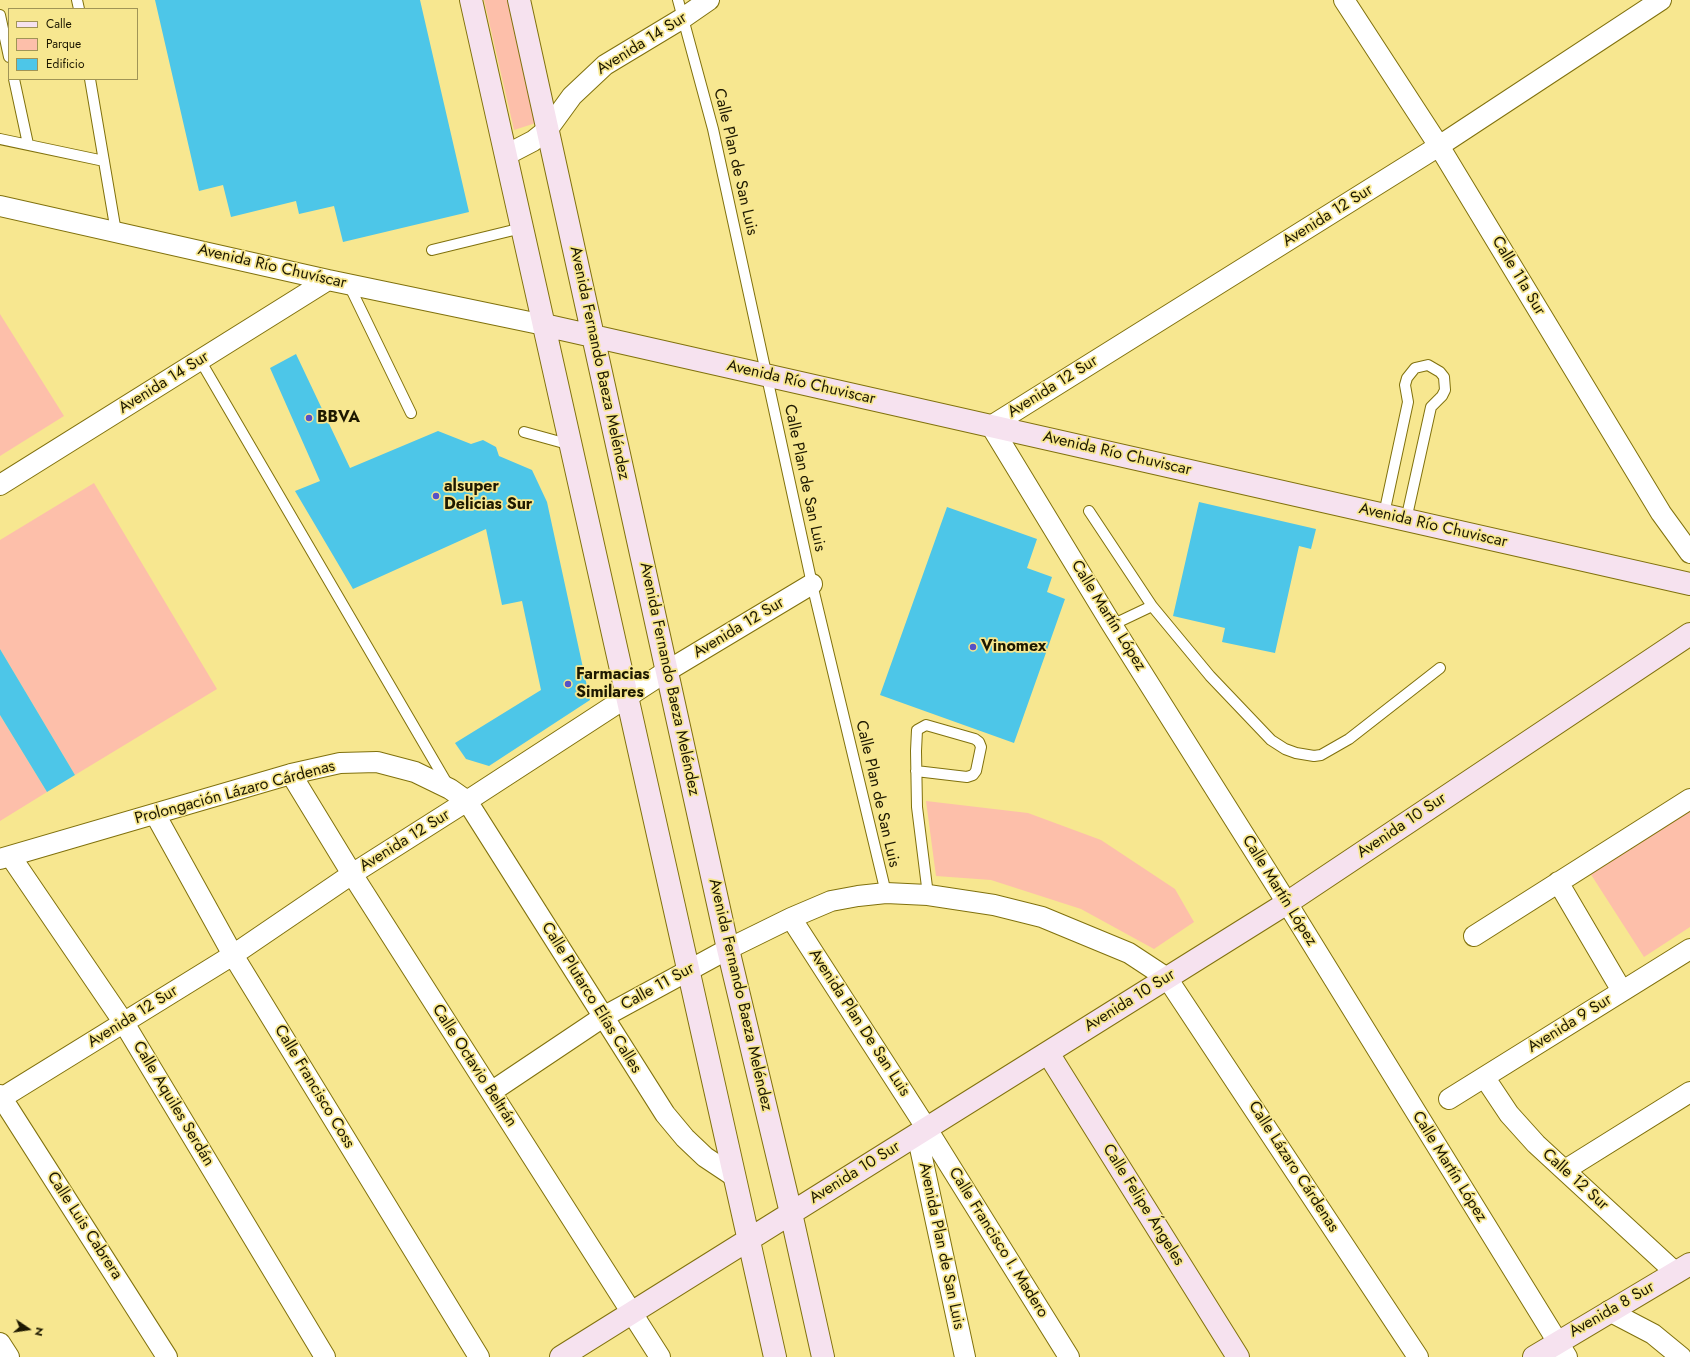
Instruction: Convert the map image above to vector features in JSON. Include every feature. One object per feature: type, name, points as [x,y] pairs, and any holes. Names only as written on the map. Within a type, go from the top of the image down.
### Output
[{"type":"main road","points":[[471,0],[775,1357]]},
{"type":"main road","name":"Avenida Fernando Baeza Meléndez","points":[[519,0],[728,949],[792,1213],[823,1357]]},
{"type":"main road","name":"Avenida Río Chuviscar","points":[[544,325],[1690,584]]},
{"type":"main road","name":"Avenida 10 Sur","points":[[562,1357],[1287,903],[1690,634]]},
{"type":"main road","name":"Calle Felipe Ángeles","points":[[1048,1053],[1238,1357]]},
{"type":"main road","name":"Avenida 8 Sur","points":[[1534,1357],[1562,1350],[1610,1311],[1683,1269]]},
{"type":"street","name":"Avenida 14 Sur","points":[[506,155],[533,141],[548,129],[572,96],[605,65],[681,9],[709,0]]},
{"type":"street","name":"Calle 11a Sur","points":[[1344,0],[1439,146],[1661,513],[1690,552]]},
{"type":"street","name":"Avenida 12 Sur","points":[[991,426],[1439,146],[1662,0]]},
{"type":"street","name":"Avenida Río Chuvíscar","points":[[0,206],[349,285],[544,325]]},
{"type":"street","name":"Avenida 14 Sur","points":[[0,485],[328,280]]},
{"type":"street","name":"Calle Martín López","points":[[991,426],[1112,625],[1287,903],[1562,1350]]},
{"type":"street","name":"Avenida 12 Sur","points":[[1,1097],[233,955],[352,874],[666,671],[812,584]]},
{"type":"street","name":"Prolongación Lázaro Cárdenas","points":[[6,858],[291,774],[340,763],[377,762],[415,772],[450,789],[467,801]]},
{"type":"street","name":"Calle Octavio Beltrán","points":[[291,774],[352,874],[631,1314],[660,1357]]},
{"type":"street","points":[[1474,936],[1690,799]]},
{"type":"street","name":"Calle Plutarco Elías Calles","points":[[467,801],[665,1114],[685,1138],[705,1157],[735,1177]]},
{"type":"street","name":"Calle Francisco Coss","points":[[155,814],[233,955],[479,1357]]},
{"type":"street","name":"Calle Aquiles Serdán","points":[[6,858],[124,1023],[325,1357]]},
{"type":"street","points":[[1558,882],[1622,991]]},
{"type":"street","points":[[791,918],[831,901],[886,893],[928,895],[994,905],[1042,917],[1128,953],[1167,978]]},
{"type":"street","name":"Calle 11 Sur","points":[[491,1092],[603,1017],[728,949],[791,918]]},
{"type":"street","name":"Avenida Plan De San Luis","points":[[791,918],[922,1131]]},
{"type":"street","name":"Avenida 9 Sur","points":[[1449,1099],[1690,949]]},
{"type":"street","name":"Calle Lázaro Cárdenas","points":[[1167,978],[1418,1357]]},
{"type":"street","name":"Calle 12 Sur","points":[[1485,1078],[1509,1114],[1523,1130],[1565,1170],[1683,1269]]},
{"type":"street","points":[[1565,1170],[1690,1092]]},
{"type":"street","name":"Calle Luis Cabrera","points":[[1,1097],[167,1357]]},
{"type":"street","name":"Avenida Plan de San Luis","points":[[922,1131],[965,1357]]},
{"type":"street","name":"Calle Francisco I. Madero","points":[[922,1131],[1069,1357]]},
{"type":"street","points":[[1610,1311],[1653,1334],[1682,1357]]},
{"type":"street","points":[[0,1343],[9,1357]]},
{"type":"lane","name":"Calle Plan de San Luis","points":[[681,9],[713,129],[812,584],[886,893]]},
{"type":"lane","points":[[0,15],[8,52]]},
{"type":"lane","points":[[14,80],[28,144]]},
{"type":"lane","points":[[90,80],[116,232]]},
{"type":"lane","points":[[0,139],[104,161]]},
{"type":"lane","points":[[432,250],[522,228]]},
{"type":"lane","points":[[349,285],[411,413]]},
{"type":"lane","points":[[200,360],[450,789]]},
{"type":"lane","points":[[1384,514],[1408,402],[1405,385],[1407,378],[1415,368],[1428,366],[1440,372],[1444,377],[1445,390],[1442,396],[1431,407],[1406,520]]},
{"type":"lane","points":[[524,432],[571,445]]},
{"type":"lane","points":[[1089,511],[1152,606],[1210,676],[1271,740],[1296,754],[1310,756],[1321,755],[1349,739],[1440,668]]},
{"type":"lane","points":[[1112,625],[1152,606]]},
{"type":"lane","points":[[916,772],[967,777],[973,775],[976,771],[981,747],[979,742],[975,739],[926,725],[920,727],[918,730],[916,751],[916,772],[917,807],[928,895]]},
{"type":"green space","points":[[484,0],[509,0],[539,122],[514,130]]},
{"type":"green space","points":[[0,314],[64,416],[0,456]]},
{"type":"green space","points":[[94,483],[217,689],[75,775],[0,649],[0,540]]},
{"type":"green space","points":[[0,715],[47,792],[0,821]]},
{"type":"green space","points":[[926,801],[1028,813],[1101,840],[1175,889],[1194,922],[1154,949],[1081,909],[991,880],[936,876]]},
{"type":"green space","points":[[1690,809],[1690,927],[1644,957],[1590,873]]},
{"type":"building","points":[[155,0],[420,0],[469,212],[343,242],[334,206],[299,214],[296,201],[231,217],[223,185],[199,191]]},
{"type":"building","points":[[296,354],[350,468],[438,431],[471,444],[483,440],[496,447],[499,456],[532,470],[547,502],[590,700],[489,766],[466,759],[455,743],[541,690],[522,601],[502,605],[486,529],[353,589],[295,491],[320,481],[270,368]]},
{"type":"building","points":[[1199,502],[1316,529],[1311,549],[1299,546],[1275,653],[1222,642],[1225,628],[1173,616]]},
{"type":"building","name":"Vinomex","points":[[947,507],[1037,539],[1027,568],[1052,577],[1047,592],[1065,599],[1014,743],[880,695]]},
{"type":"building","points":[[0,649],[75,775],[47,792],[0,715]]},
{"type":"place","name":"BBVA","points":[[309,418]]},
{"type":"place","name":"alsuper Delicias Sur","points":[[436,496]]},
{"type":"place","name":"Vinomex","points":[[973,647]]},
{"type":"place","name":"Farmacias Similares","points":[[568,684]]}]
